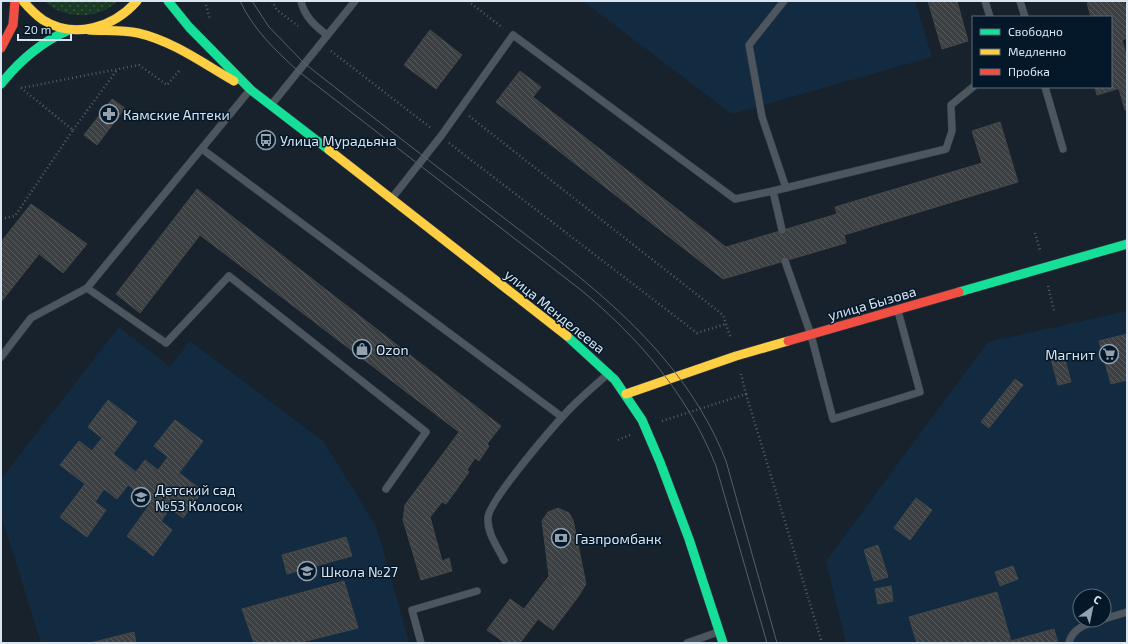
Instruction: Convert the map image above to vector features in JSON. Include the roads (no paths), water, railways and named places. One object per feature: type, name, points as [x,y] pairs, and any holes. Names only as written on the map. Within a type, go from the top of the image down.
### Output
[{"type":"main road","points":[[1,48],[12,25],[15,1]]},
{"type":"main road","points":[[23,1],[35,14],[51,24],[69,30],[90,30],[105,26],[119,19],[137,1]]},
{"type":"main road","name":"улица Менделеева","points":[[168,1],[175,11],[251,90],[575,342],[609,373],[626,394],[647,428],[692,550],[723,643]]},
{"type":"main road","points":[[1,84],[28,53],[53,36],[69,30]]},
{"type":"main road","name":"улица Менделеева","points":[[90,30],[126,31],[144,35],[161,42],[251,90]]},
{"type":"main road","name":"улица Бызова","points":[[626,394],[736,356],[1127,244]]},
{"type":"lane","points":[[301,1],[302,8],[314,24],[326,35]]},
{"type":"lane","points":[[270,105],[355,1]]},
{"type":"lane","points":[[784,1],[749,45],[762,117],[786,188]]},
{"type":"lane","points":[[985,1],[990,16]]},
{"type":"lane","points":[[1020,1],[1025,16]]},
{"type":"lane","points":[[391,200],[441,136],[513,35],[735,199],[946,149],[952,131],[951,105],[972,88]]},
{"type":"lane","points":[[1045,88],[1063,149]]},
{"type":"lane","points":[[1,357],[31,318],[88,288],[251,90]]},
{"type":"lane","points":[[202,149],[562,418]]},
{"type":"lane","points":[[773,191],[782,230]]},
{"type":"lane","points":[[785,261],[811,335],[833,419],[920,392],[898,310]]},
{"type":"lane","points":[[88,288],[166,343],[230,276],[426,432],[386,489]]},
{"type":"lane","points":[[504,560],[489,533],[488,516],[496,500],[519,469],[562,418],[579,400],[609,373]]},
{"type":"lane","points":[[421,643],[412,610],[477,591]]},
{"type":"lane","points":[[1112,617],[1127,612]]},
{"type":"lane","points":[[1069,643],[1070,639],[1079,628]]},
{"type":"lane","points":[[687,643],[720,632]]},
{"type":"tram line","points":[[240,1],[251,21],[258,30],[298,71],[581,290],[623,328],[660,369],[691,415],[705,440],[716,466],[767,643]]},
{"type":"tram line","points":[[252,1],[269,27],[304,63],[561,262],[626,319],[656,350],[683,384],[707,420],[726,461],[777,643]]},
{"type":"place","name":"Камские Аптеки","points":[[109,114]]},
{"type":"place","name":"Улица Мурадьяна","points":[[266,140]]},
{"type":"place","name":"Ozon","points":[[362,349]]},
{"type":"place","name":"Магнит","points":[[1109,354]]},
{"type":"place","name":"Детский сад №53 Колосок","points":[[141,497]]},
{"type":"place","name":"Газпромбанк","points":[[561,538]]},
{"type":"place","name":"Школа №27","points":[[307,571]]}]
